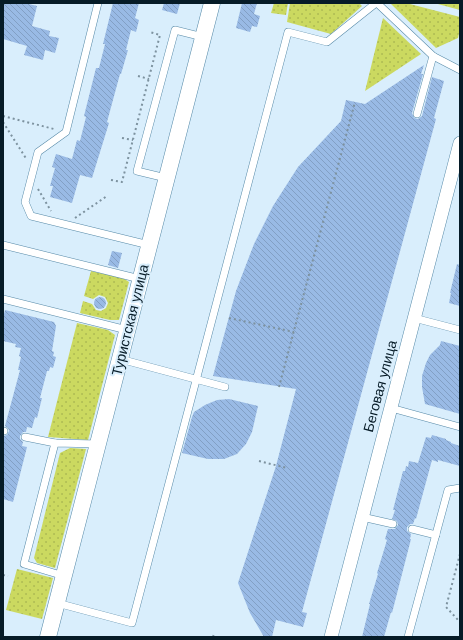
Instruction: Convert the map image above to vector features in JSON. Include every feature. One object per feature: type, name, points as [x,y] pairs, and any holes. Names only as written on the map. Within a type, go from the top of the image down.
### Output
[{"type":"street","name":"Туристская улица","points":[[48,637],[212,3]]},
{"type":"street","name":"Беговая улица","points":[[331,637],[460,143]]},
{"type":"lane","points":[[98,3],[66,132],[38,152],[25,202],[31,216],[149,245]]},
{"type":"lane","points":[[57,603],[132,623],[288,32],[327,42],[376,3],[433,56],[460,70]]},
{"type":"lane","points":[[166,178],[138,171],[139,163],[175,30],[203,37]]},
{"type":"lane","points":[[417,114],[433,56]]},
{"type":"lane","points":[[3,245],[140,279]]},
{"type":"lane","points":[[3,299],[127,330]]},
{"type":"lane","points":[[414,318],[460,330]]},
{"type":"lane","points":[[120,359],[225,387]]},
{"type":"lane","points":[[391,408],[460,427]]},
{"type":"lane","points":[[25,437],[55,443],[98,444]]},
{"type":"lane","points":[[55,443],[24,564],[64,576]]},
{"type":"lane","points":[[408,637],[448,490],[460,488]]},
{"type":"lane","points":[[362,517],[392,524]]},
{"type":"lane","points":[[412,529],[436,535]]},
{"type":"path","points":[[111,180],[122,182],[160,35],[150,32]]},
{"type":"path","points":[[138,76],[149,79]]},
{"type":"path","points":[[279,387],[355,102]]},
{"type":"path","points":[[3,116],[66,132]]},
{"type":"path","points":[[3,122],[33,170]]},
{"type":"path","points":[[122,138],[132,140]]},
{"type":"path","points":[[31,178],[58,223]]},
{"type":"path","points":[[66,225],[107,196]]},
{"type":"path","points":[[229,318],[294,332]]},
{"type":"path","points":[[259,461],[287,468]]},
{"type":"path","points":[[460,554],[446,607],[460,622]]},
{"type":"path","points":[[3,575],[8,576]]},
{"type":"green space","points":[[274,3],[288,3],[286,15],[271,13]]},
{"type":"green space","points":[[290,3],[359,3],[362,6],[331,34],[287,22]]},
{"type":"green space","points":[[390,3],[406,3],[460,17],[458,38],[436,48]]},
{"type":"green space","points":[[434,3],[460,3],[460,10]]},
{"type":"green space","points":[[383,18],[421,54],[365,91]]},
{"type":"green space","points":[[91,271],[123,278],[129,282],[119,320],[110,320],[80,313],[83,301],[92,304],[96,310],[101,311],[106,308],[108,303],[105,297],[99,295],[93,299],[84,296]]},
{"type":"green space","points":[[77,323],[108,330],[115,335],[88,440],[48,437]]},
{"type":"green space","points":[[70,448],[86,449],[55,568],[37,563],[34,558],[60,453]]},
{"type":"green space","points":[[17,569],[53,578],[42,619],[6,610]]},
{"type":"building","points":[[3,3],[25,3],[37,6],[32,26],[50,31],[49,36],[59,38],[55,53],[45,50],[43,60],[24,55],[27,46],[3,39]]},
{"type":"building","points":[[113,3],[139,3],[135,18],[139,20],[136,32],[131,30],[126,50],[128,50],[107,122],[109,123],[92,178],[80,175],[72,203],[50,197],[53,186],[50,186],[55,168],[52,167],[56,154],[72,159],[77,140],[80,141],[86,117],[84,116],[96,68],[99,68]]},
{"type":"building","points":[[164,3],[180,3],[177,14],[162,10]]},
{"type":"building","points":[[242,3],[257,3],[254,14],[260,16],[257,27],[252,26],[250,32],[236,28]]},
{"type":"building","points":[[424,65],[421,74],[423,74],[412,113],[414,118],[418,119],[422,116],[432,77],[444,81],[434,118],[436,119],[302,612],[307,613],[303,627],[276,620],[272,637],[264,637],[250,613],[238,583],[276,466],[296,389],[213,376],[236,291],[254,244],[273,206],[298,167],[341,121],[346,100],[365,104]]},
{"type":"building","points":[[112,251],[122,253],[118,268],[108,265]]},
{"type":"building","points":[[457,264],[460,265],[460,306],[449,303]]},
{"type":"building","points":[[98,297],[102,297],[106,303],[102,309],[98,309],[94,305],[94,301]]},
{"type":"building","points":[[5,310],[54,322],[56,326],[52,351],[54,352],[53,356],[56,357],[53,368],[50,367],[49,371],[47,371],[40,398],[42,398],[37,418],[35,417],[32,428],[27,427],[26,432],[23,432],[20,436],[20,439],[23,442],[22,446],[27,447],[13,502],[3,499],[3,436],[7,435],[9,431],[5,426],[20,370],[18,370],[21,357],[19,356],[21,348],[15,347],[16,344],[3,341],[3,318]]},
{"type":"building","points":[[441,341],[460,346],[460,414],[425,404],[422,376],[430,355],[440,345]]},
{"type":"building","points":[[229,399],[258,406],[252,432],[246,444],[237,454],[224,459],[208,459],[182,453],[194,412],[217,400]]},
{"type":"building","points":[[432,435],[446,439],[451,443],[460,446],[460,466],[438,460],[438,462],[432,460],[416,519],[415,518],[413,524],[410,524],[407,527],[407,531],[411,534],[411,539],[392,613],[391,612],[384,637],[362,637],[369,604],[387,540],[385,539],[388,529],[395,529],[398,525],[397,521],[392,519],[403,471],[405,471],[406,466],[408,467],[409,461],[418,463],[426,437],[431,438]]}]
